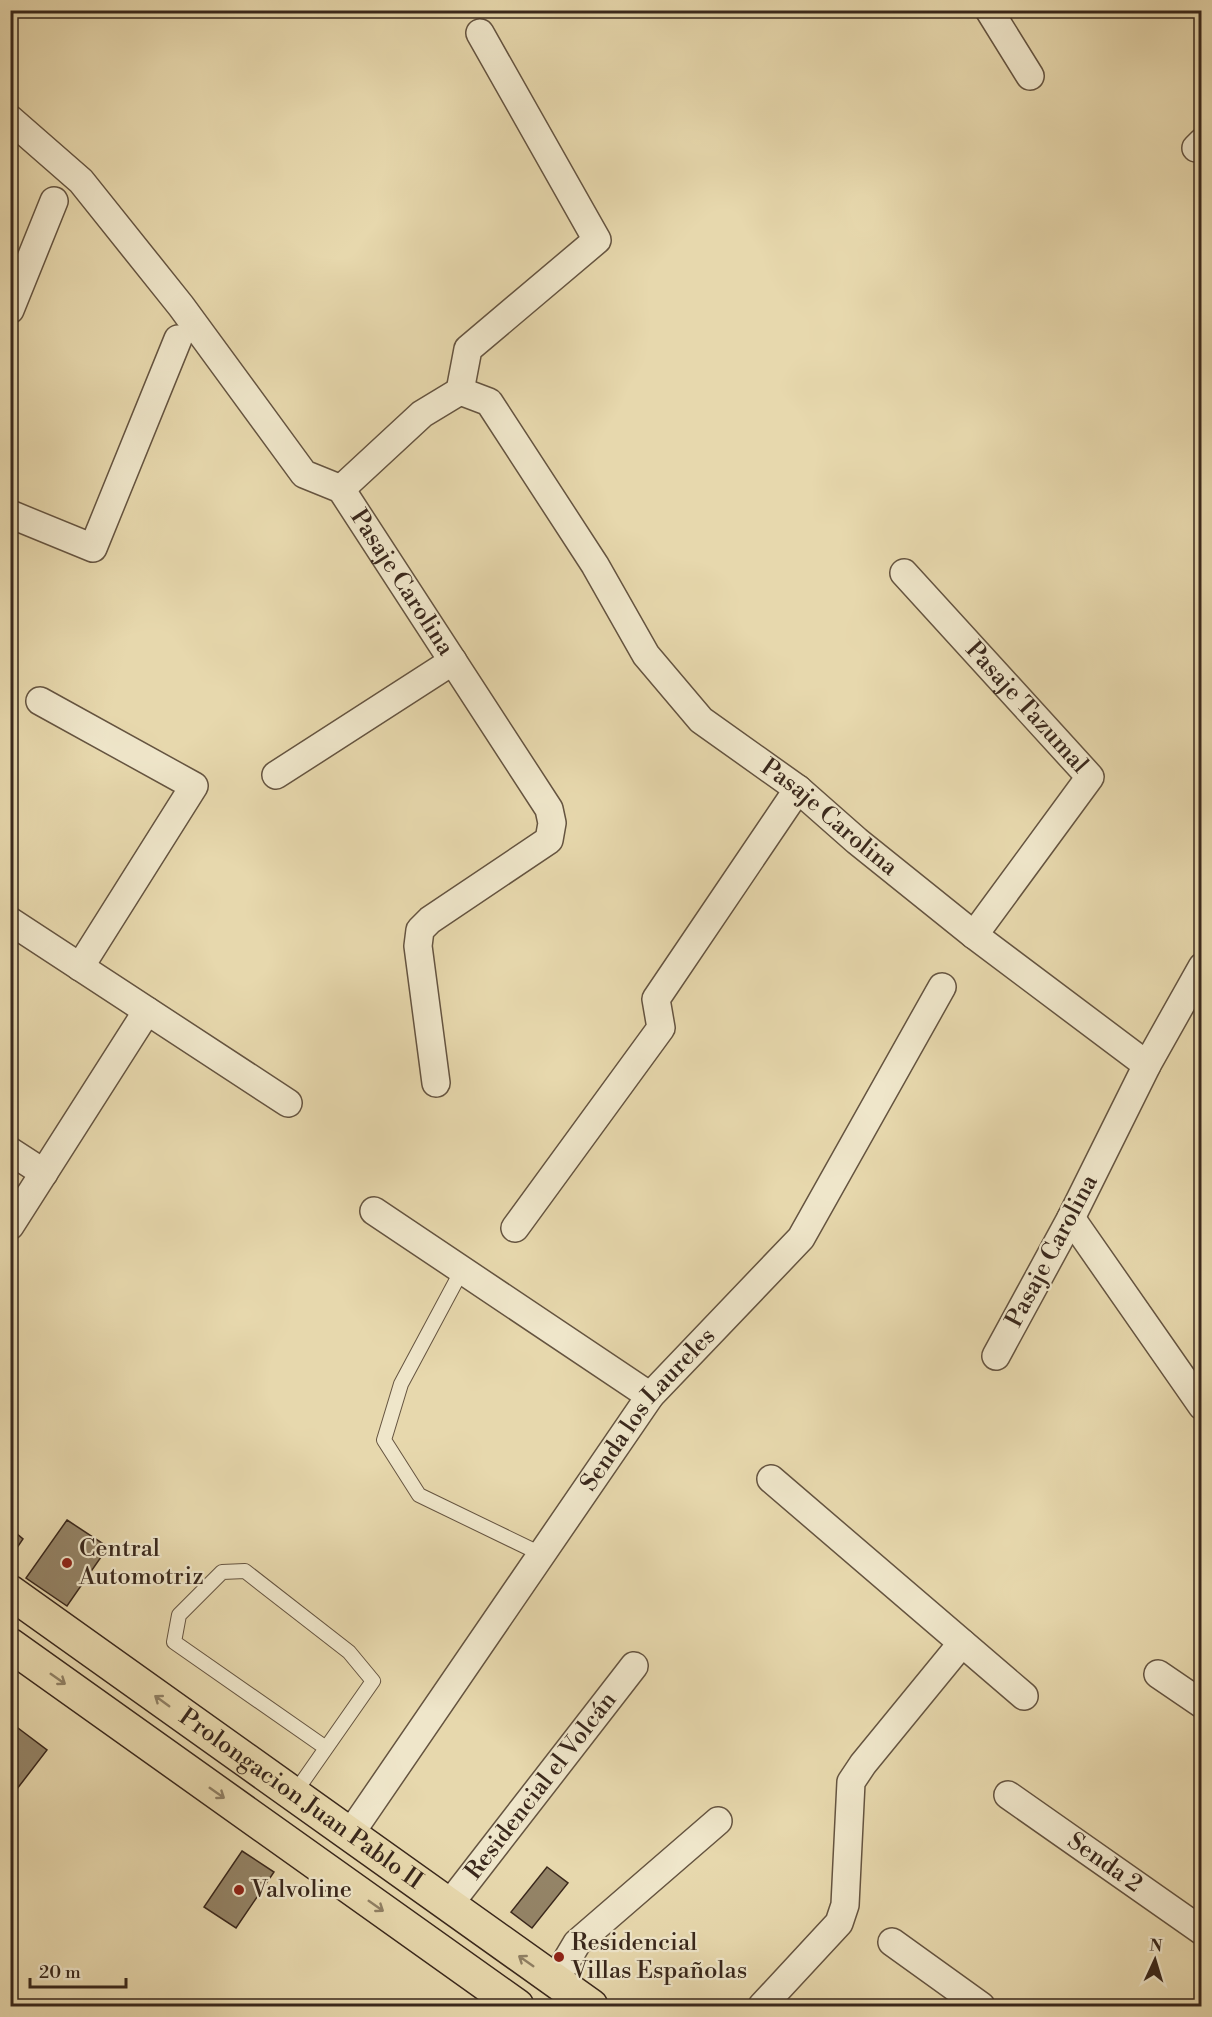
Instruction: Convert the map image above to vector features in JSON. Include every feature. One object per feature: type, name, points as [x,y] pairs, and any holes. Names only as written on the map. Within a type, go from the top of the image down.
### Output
[{"type":"main road","name":"Prolongacion Juan Pablo II","points":[[10,1592],[591,2007]]},
{"type":"main road","name":"Prolongacion Juan Pablo II","points":[[11,1646],[517,2007]]},
{"type":"street","points":[[989,10],[1030,76]]},
{"type":"street","points":[[460,391],[468,349],[597,240],[480,33]]},
{"type":"street","name":"Pasaje Carolina","points":[[10,119],[81,181],[181,306],[304,474],[341,489],[549,809],[552,823],[549,840],[430,920],[420,930],[417,946],[436,1083]]},
{"type":"street","points":[[10,310],[54,201]]},
{"type":"street","points":[[10,514],[93,548],[178,339]]},
{"type":"street","name":"Pasaje Carolina","points":[[341,489],[422,414],[460,391],[489,402],[595,565],[646,655],[701,720],[798,789],[856,841],[974,935],[1147,1065],[1071,1218],[996,1356]]},
{"type":"street","name":"Pasaje Tazumal","points":[[904,573],[1090,777],[974,935]]},
{"type":"street","points":[[276,775],[453,661]]},
{"type":"street","points":[[40,701],[194,786],[80,967]]},
{"type":"street","points":[[515,1228],[661,1029],[656,999],[798,789]]},
{"type":"street","points":[[10,921],[288,1102]]},
{"type":"street","points":[[1147,1065],[1202,967]]},
{"type":"street","name":"Senda los Laureles","points":[[350,1834],[650,1396],[801,1238],[942,987]]},
{"type":"street","points":[[10,1226],[147,1011]]},
{"type":"street","points":[[10,1151],[44,1173]]},
{"type":"street","points":[[374,1211],[650,1396]]},
{"type":"street","points":[[1071,1218],[1197,1386]]},
{"type":"street","points":[[771,1479],[1024,1696]]},
{"type":"street","points":[[762,2007],[839,1923],[845,1905],[851,1782],[863,1764],[962,1643]]},
{"type":"street","name":"Residencial el Volcán","points":[[448,1906],[634,1666]]},
{"type":"street","points":[[1158,1674],[1202,1704]]},
{"type":"street","name":"Senda 2","points":[[1008,1795],[1202,1931]]},
{"type":"street","points":[[555,1980],[577,1943],[718,1821]]},
{"type":"street","points":[[892,1942],[981,2007]]},
{"type":"lane","points":[[462,1270],[401,1384],[384,1440],[419,1495],[541,1554]]},
{"type":"lane","points":[[293,1795],[326,1748],[373,1681],[349,1652],[245,1571],[222,1572],[178,1615],[174,1642],[326,1748]]},
{"type":"building","name":"Central Automotriz","points":[[67,1520],[108,1547],[67,1606],[26,1578]]},
{"type":"building","points":[[10,1528],[23,1539],[12,1555],[10,1555]]},
{"type":"building","points":[[10,1722],[47,1750],[10,1798]]},
{"type":"building","name":"Valvoline","points":[[242,1851],[274,1872],[236,1928],[204,1907]]},
{"type":"building","points":[[547,1867],[568,1883],[532,1928],[511,1912]]},
{"type":"place","name":"Central Automotriz","points":[[67,1563]]},
{"type":"place","name":"Valvoline","points":[[239,1890]]},
{"type":"place","name":"Residencial Villas Españolas","points":[[559,1957]]}]
